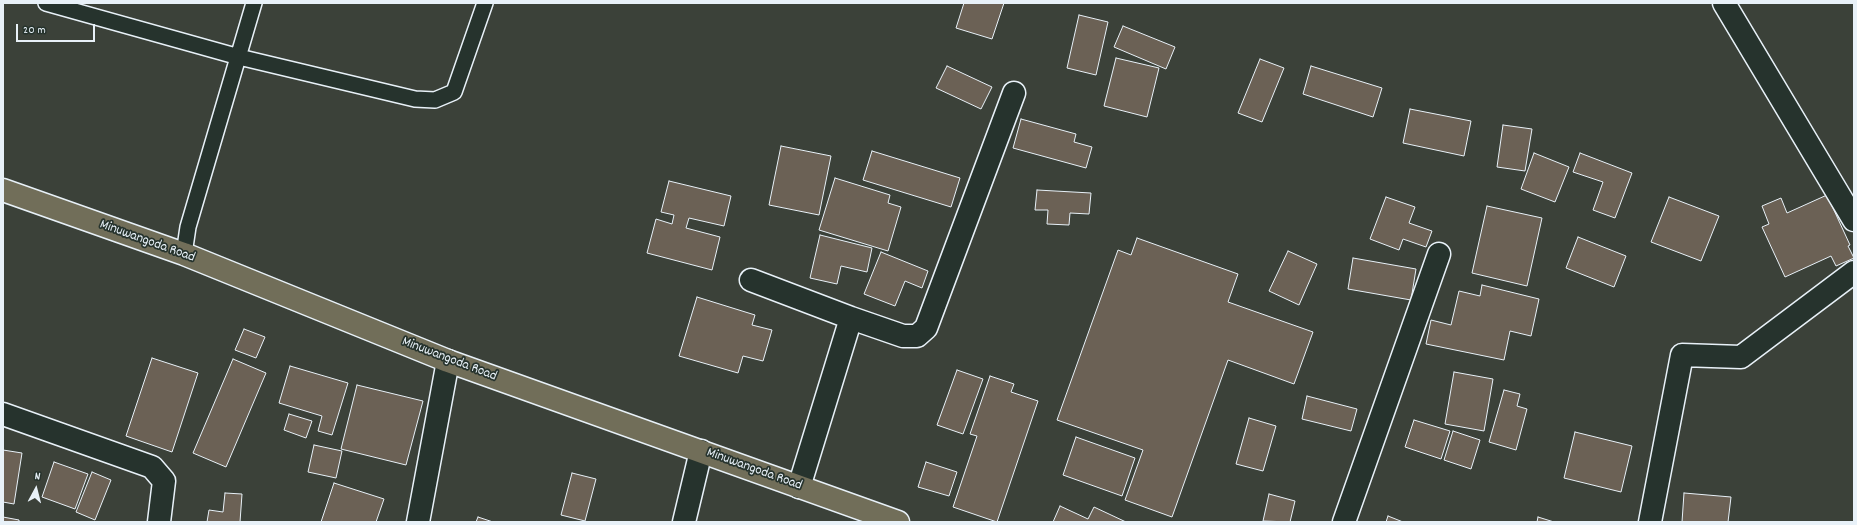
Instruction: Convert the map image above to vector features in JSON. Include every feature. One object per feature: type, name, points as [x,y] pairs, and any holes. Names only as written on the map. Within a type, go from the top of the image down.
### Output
[{"type":"main road","name":"Minuwangoda Road","points":[[3,190],[184,254],[448,361],[895,522]]},
{"type":"street","points":[[1724,3],[1854,220]]},
{"type":"street","points":[[751,280],[903,336],[917,336],[926,328],[1014,93]]},
{"type":"street","points":[[1344,522],[1438,254]]},
{"type":"street","points":[[1650,522],[1682,355],[1741,357],[1854,272]]},
{"type":"street","points":[[799,487],[851,318]]},
{"type":"street","points":[[418,522],[448,361]]},
{"type":"street","points":[[3,414],[152,467],[164,481],[159,522]]},
{"type":"street","points":[[684,522],[701,451]]},
{"type":"lane","points":[[46,3],[239,57],[415,99],[435,100],[454,92],[485,3]]},
{"type":"lane","points":[[184,254],[188,227],[254,3]]},
{"type":"building","points":[[964,3],[1004,3],[992,39],[956,28]]},
{"type":"building","points":[[1079,15],[1108,22],[1096,75],[1067,68]]},
{"type":"building","points":[[1123,26],[1175,47],[1166,69],[1114,47]]},
{"type":"building","points":[[1116,58],[1159,68],[1147,117],[1104,106]]},
{"type":"building","points":[[1260,59],[1284,68],[1262,122],[1238,113]]},
{"type":"building","points":[[947,66],[992,87],[981,109],[936,88]]},
{"type":"building","points":[[1311,66],[1382,88],[1373,117],[1303,94]]},
{"type":"building","points":[[1410,109],[1471,121],[1464,156],[1403,143]]},
{"type":"building","points":[[1021,119],[1076,134],[1074,142],[1092,147],[1086,168],[1013,148]]},
{"type":"building","points":[[1503,125],[1532,129],[1525,171],[1497,167]]},
{"type":"building","points":[[781,146],[831,156],[819,215],[769,205]]},
{"type":"building","points":[[872,151],[960,178],[951,207],[863,180]]},
{"type":"building","points":[[1534,153],[1569,167],[1555,202],[1521,189]]},
{"type":"building","points":[[1580,153],[1632,173],[1615,218],[1593,210],[1603,182],[1573,172]]},
{"type":"building","points":[[835,178],[890,195],[888,203],[901,207],[888,251],[819,230]]},
{"type":"building","points":[[669,181],[731,196],[724,226],[689,218],[686,228],[720,237],[712,270],[647,253],[656,219],[672,224],[674,215],[661,212]]},
{"type":"building","points":[[1037,190],[1091,193],[1089,214],[1070,213],[1069,225],[1047,224],[1048,210],[1035,210]]},
{"type":"building","points":[[1827,195],[1850,245],[1848,246],[1854,258],[1836,266],[1831,256],[1785,277],[1762,227],[1769,224],[1762,206],[1781,198],[1787,213]]},
{"type":"building","points":[[1386,197],[1415,207],[1409,223],[1432,231],[1426,247],[1403,239],[1399,250],[1370,239]]},
{"type":"building","points":[[1669,197],[1719,216],[1701,261],[1651,242]]},
{"type":"building","points":[[1487,206],[1542,218],[1527,286],[1472,273]]},
{"type":"building","points":[[820,235],[872,248],[867,272],[841,266],[837,284],[810,278]]},
{"type":"building","points":[[1578,237],[1626,256],[1614,287],[1566,268]]},
{"type":"building","points":[[1137,238],[1238,274],[1228,302],[1313,332],[1294,384],[1228,360],[1172,517],[1125,500],[1143,450],[1057,420],[1118,250],[1131,255]]},
{"type":"building","points":[[1288,251],[1317,264],[1299,305],[1269,291]]},
{"type":"building","points":[[881,252],[928,271],[922,288],[905,281],[895,306],[864,294]]},
{"type":"building","points":[[1353,258],[1416,269],[1411,300],[1348,289]]},
{"type":"building","points":[[1482,285],[1539,299],[1531,336],[1510,331],[1504,360],[1426,344],[1431,320],[1451,325],[1459,291],[1480,296]]},
{"type":"building","points":[[697,297],[755,315],[752,325],[772,330],[763,361],[743,356],[738,373],[679,356]]},
{"type":"building","points":[[244,329],[265,337],[256,358],[235,350]]},
{"type":"building","points":[[152,358],[198,373],[172,452],[126,436]]},
{"type":"building","points":[[233,359],[266,373],[226,467],[193,453]]},
{"type":"building","points":[[290,366],[348,383],[332,435],[318,431],[322,416],[279,403]]},
{"type":"building","points":[[957,370],[983,379],[963,434],[937,425]]},
{"type":"building","points":[[1454,372],[1493,379],[1484,431],[1445,424]]},
{"type":"building","points":[[990,376],[1014,384],[1011,392],[1038,401],[997,522],[953,507],[977,436],[970,434]]},
{"type":"building","points":[[357,385],[423,401],[406,465],[341,449]]},
{"type":"building","points":[[1504,390],[1520,394],[1517,406],[1527,409],[1516,450],[1489,442]]},
{"type":"building","points":[[1307,396],[1357,409],[1351,431],[1302,419]]},
{"type":"building","points":[[289,414],[312,421],[306,438],[284,430]]},
{"type":"building","points":[[1249,418],[1276,426],[1263,471],[1236,464]]},
{"type":"building","points":[[1414,420],[1450,431],[1441,459],[1405,447]]},
{"type":"building","points":[[1453,431],[1480,440],[1471,469],[1444,460]]},
{"type":"building","points":[[1575,432],[1632,446],[1621,492],[1564,478]]},
{"type":"building","points":[[1076,437],[1135,458],[1122,496],[1063,475]]},
{"type":"building","points":[[314,445],[342,451],[336,478],[308,472]]},
{"type":"building","points":[[3,450],[22,453],[14,504],[3,502]]},
{"type":"building","points":[[54,462],[88,474],[75,509],[42,497]]},
{"type":"building","points":[[926,462],[957,472],[949,496],[918,487]]},
{"type":"building","points":[[92,472],[111,480],[95,520],[76,512]]},
{"type":"building","points":[[572,473],[596,479],[585,521],[561,515]]},
{"type":"building","points":[[334,483],[384,499],[376,522],[321,522]]},
{"type":"building","points":[[225,493],[242,494],[240,522],[207,522],[209,510],[223,512]]},
{"type":"building","points":[[1684,493],[1731,497],[1728,522],[1682,522]]},
{"type":"building","points":[[1269,494],[1295,501],[1290,522],[1263,521]]},
{"type":"building","points":[[1060,506],[1088,519],[1094,507],[1126,522],[1053,522]]},
{"type":"building","points":[[1388,516],[1403,522],[1386,522]]},
{"type":"building","points":[[3,517],[19,520],[19,522],[3,522]]},
{"type":"building","points":[[478,517],[493,522],[476,522]]},
{"type":"building","points":[[1538,517],[1554,522],[1537,522]]}]
